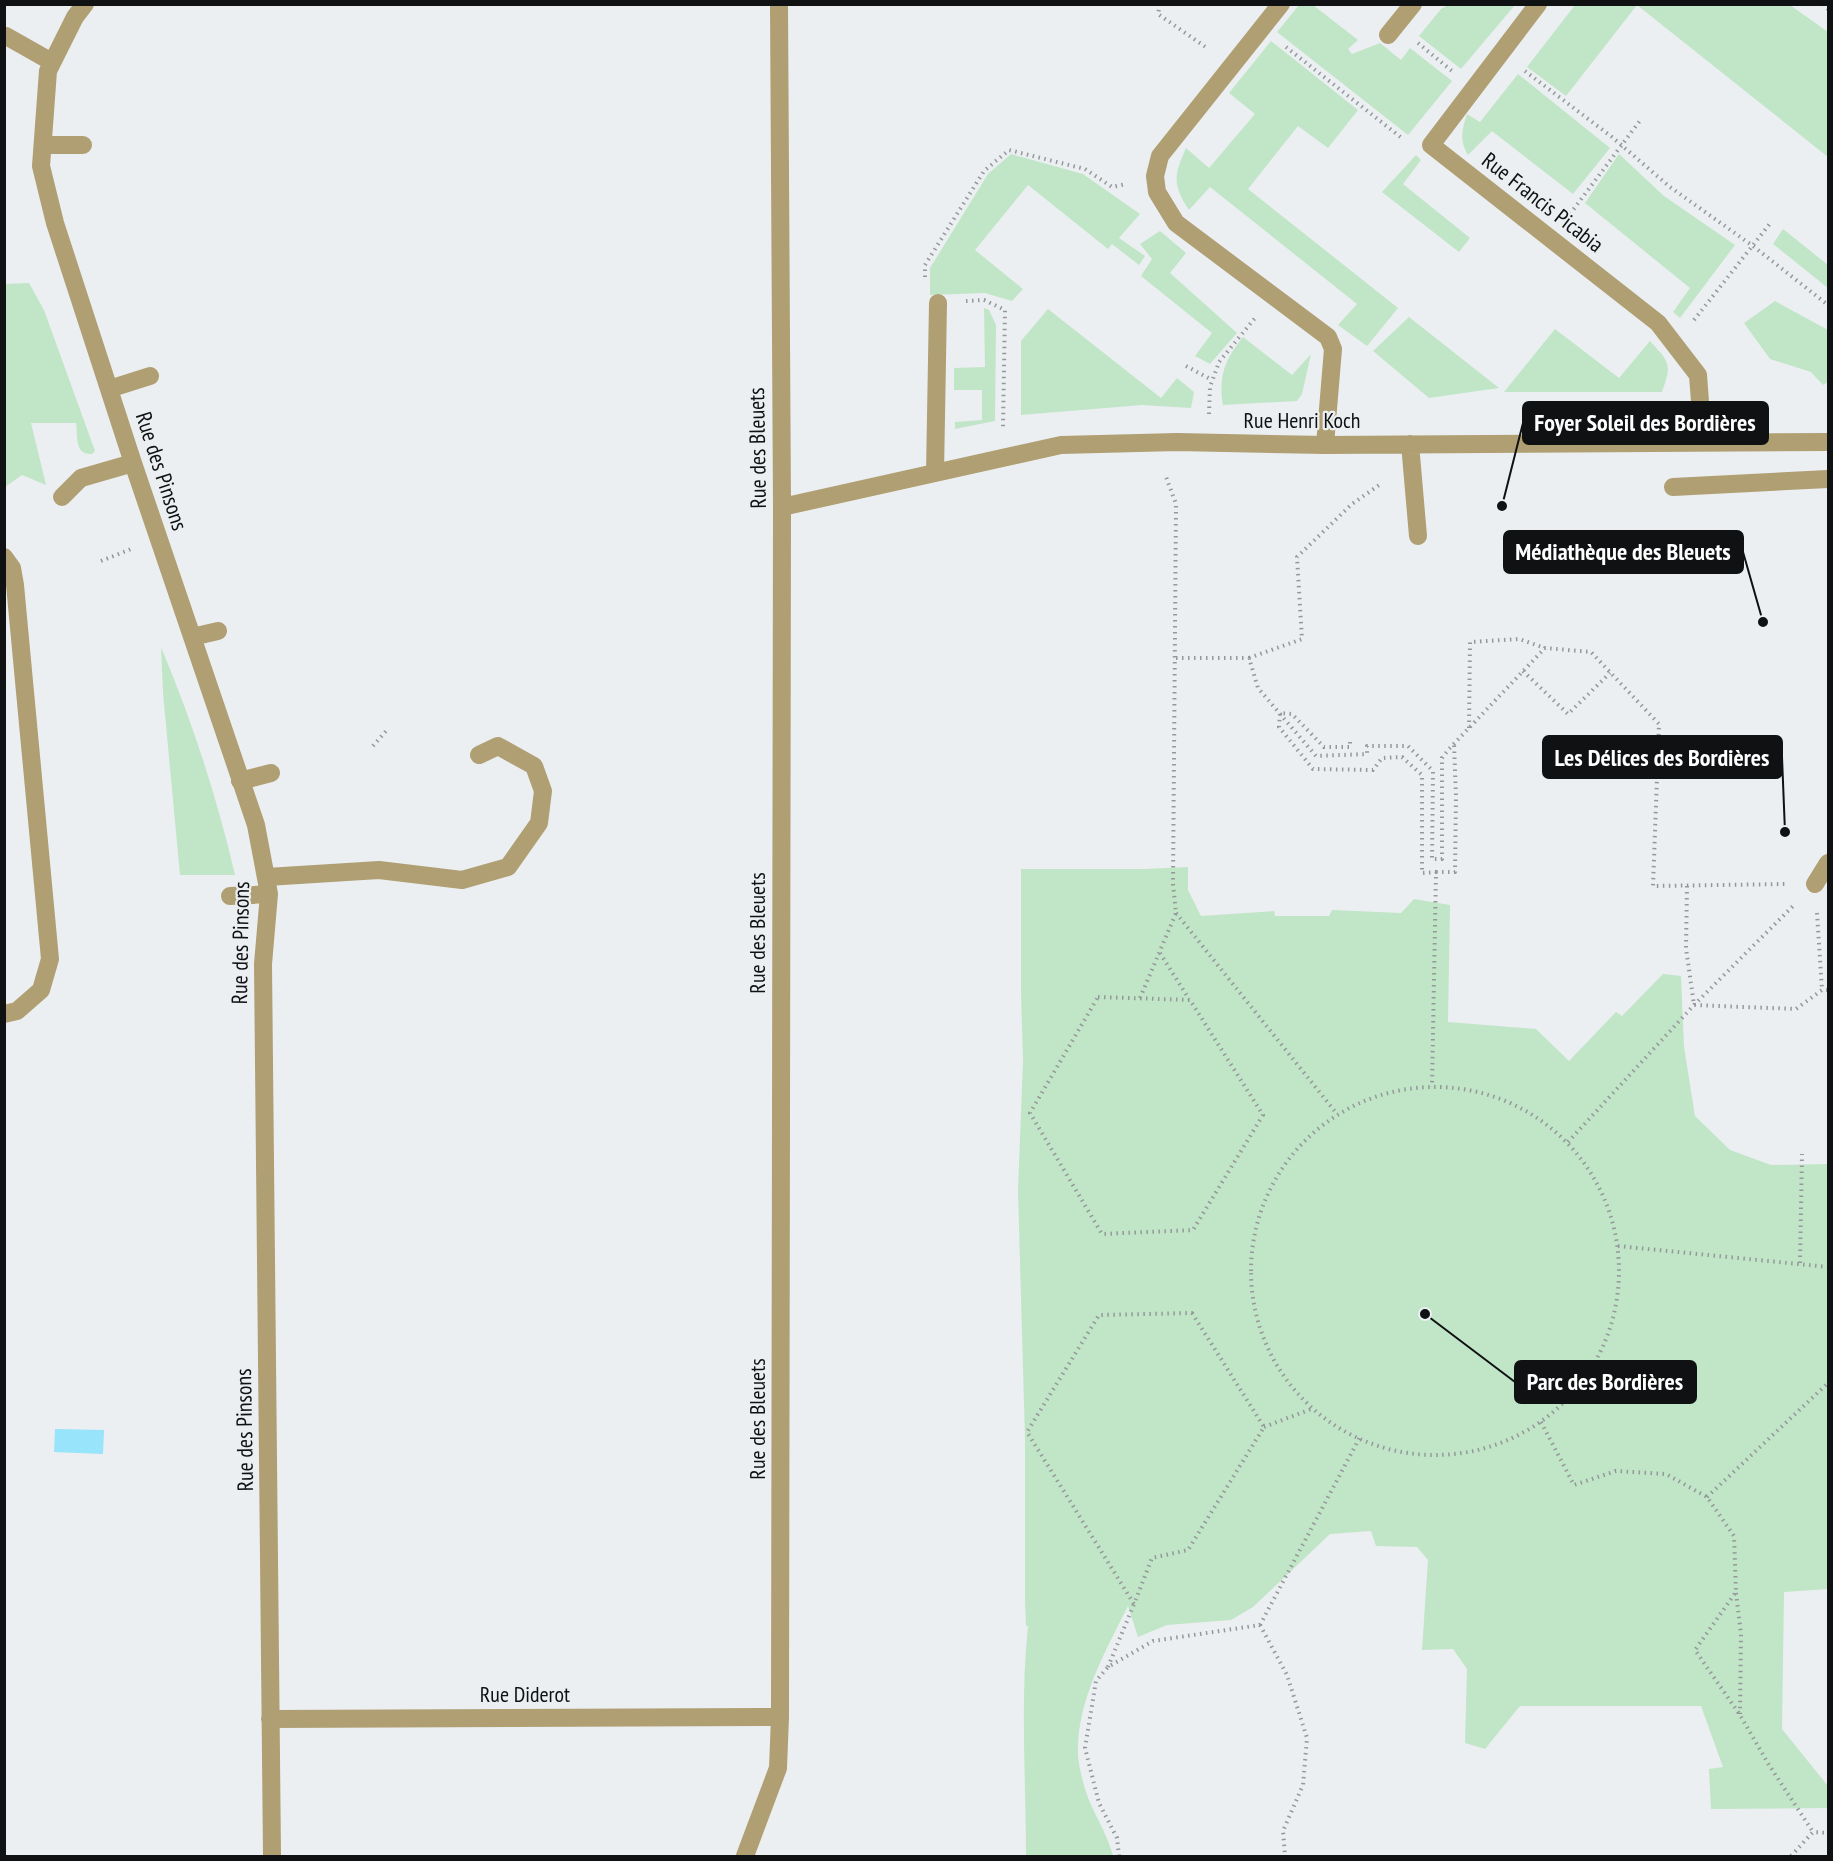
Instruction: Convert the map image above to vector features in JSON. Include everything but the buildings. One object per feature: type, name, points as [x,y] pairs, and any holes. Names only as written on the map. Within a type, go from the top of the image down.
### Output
[{"type":"street","name":"Rue des Pinsons","points":[[85,4],[75,17],[48,70],[41,166],[55,223],[133,463],[256,825],[268,886],[262,964],[272,1857]]},
{"type":"street","name":"Rue des Bleuets","points":[[745,1857],[778,1768],[780,1717],[782,507],[779,4]]},
{"type":"street","points":[[1281,4],[1160,156],[1155,176],[1157,192],[1176,223],[1328,337],[1333,349],[1324,445]]},
{"type":"street","points":[[1392,30],[1413,4]]},
{"type":"street","points":[[1431,145],[1538,4]]},
{"type":"street","points":[[6,36],[52,62]]},
{"type":"street","points":[[43,145],[83,145]]},
{"type":"street","name":"Rue Francis Picabia","points":[[1431,145],[1658,323],[1698,375],[1703,442]]},
{"type":"street","points":[[935,473],[938,303]]},
{"type":"street","points":[[109,389],[150,376]]},
{"type":"street","name":"Rue Henri Koch","points":[[782,507],[1061,445],[1177,442],[1324,445],[1828,442]]},
{"type":"street","points":[[1410,444],[1418,536]]},
{"type":"street","points":[[62,497],[81,478],[133,463]]},
{"type":"street","points":[[1673,487],[1828,479]]},
{"type":"street","points":[[4,557],[12,568],[15,585],[50,959],[41,990],[17,1011],[4,1014]]},
{"type":"street","points":[[192,638],[218,632]]},
{"type":"street","points":[[230,896],[268,886],[379,870],[462,880],[508,867],[539,823],[543,790],[534,766],[498,746],[479,755]]},
{"type":"street","points":[[240,781],[271,773]]},
{"type":"street","points":[[1815,884],[1828,863]]},
{"type":"street","name":"Rue Diderot","points":[[270,1719],[780,1717]]},
{"type":"path","points":[[1160,4],[1158,14],[1232,66]]},
{"type":"path","points":[[1823,4],[1828,9]]},
{"type":"path","points":[[1262,28],[1406,142],[1431,145]]},
{"type":"path","points":[[1392,30],[1473,89]]},
{"type":"path","points":[[1501,52],[1622,146],[1670,187],[1753,246],[1828,305]]},
{"type":"path","points":[[1551,239],[1642,118]]},
{"type":"path","points":[[1003,458],[1005,310],[984,300],[925,302],[925,265],[984,171],[1009,150],[1085,169],[1112,187],[1155,176]]},
{"type":"path","points":[[1675,344],[1772,221]]},
{"type":"path","points":[[1209,417],[1212,380],[1220,362],[1274,296]]},
{"type":"path","points":[[1186,366],[1212,380]]},
{"type":"path","points":[[1140,998],[1176,913],[1173,884],[1176,504],[1166,474]]},
{"type":"path","points":[[1176,658],[1249,658],[1302,639],[1297,557],[1352,504],[1386,480]]},
{"type":"path","points":[[101,561],[128,550]]},
{"type":"path","points":[[1469,728],[1470,642],[1519,639],[1545,648],[1590,652],[1659,724],[1653,886],[1815,884]]},
{"type":"path","points":[[1249,658],[1258,688],[1316,756],[1367,754],[1367,746],[1408,746],[1433,771],[1432,859],[1442,859],[1443,758],[1454,743],[1545,648]]},
{"type":"path","points":[[1523,671],[1568,714],[1610,673]]},
{"type":"path","points":[[1280,713],[1293,714],[1324,747],[1350,747],[1350,742]]},
{"type":"path","points":[[1280,713],[1279,727],[1313,769],[1373,770],[1382,758],[1402,757],[1422,775],[1422,873],[1455,873],[1454,743]]},
{"type":"path","points":[[373,746],[386,731]]},
{"type":"path","points":[[1432,1087],[1436,872]]},
{"type":"path","points":[[1815,884],[1822,990]]},
{"type":"path","points":[[1568,1142],[1694,1005],[1815,884]]},
{"type":"path","points":[[1687,886],[1686,948],[1694,1005]]},
{"type":"path","points":[[1176,913],[1337,1114]]},
{"type":"path","points":[[1160,953],[1190,1000],[1263,1115],[1193,1230],[1102,1234],[1030,1113],[1098,997],[1190,1000]]},
{"type":"path","points":[[1694,1005],[1796,1009],[1822,990],[1828,990]]},
{"type":"path","points":[[1432,1087],[1482,1092],[1528,1111],[1568,1142],[1592,1173],[1609,1208],[1618,1246],[1619,1286],[1612,1326],[1596,1363],[1572,1395],[1541,1422],[1497,1445],[1449,1456],[1399,1453],[1360,1437],[1314,1408],[1274,1362],[1256,1319],[1250,1272],[1256,1226],[1273,1182],[1301,1144],[1337,1114],[1383,1094],[1432,1087]]},
{"type":"path","points":[[1800,1263],[1802,1154]]},
{"type":"path","points":[[1618,1246],[1828,1267]]},
{"type":"path","points":[[1134,1604],[1027,1432],[1099,1315],[1192,1313],[1264,1427]]},
{"type":"path","points":[[1707,1497],[1828,1383]]},
{"type":"path","points":[[1119,1857],[1117,1838],[1099,1803],[1085,1749],[1096,1681],[1108,1667],[1152,1558],[1188,1550],[1264,1427],[1314,1408]]},
{"type":"path","points":[[1541,1422],[1574,1485],[1616,1471],[1666,1474],[1707,1497],[1734,1536],[1736,1592],[1741,1634],[1740,1715]]},
{"type":"path","points":[[1260,1625],[1360,1437]]},
{"type":"path","points":[[1736,1592],[1695,1650],[1740,1715],[1769,1765],[1813,1832]]},
{"type":"path","points":[[1108,1667],[1153,1641],[1260,1625]]},
{"type":"path","points":[[1260,1625],[1287,1675],[1307,1738],[1303,1785],[1283,1832],[1286,1857]]},
{"type":"path","points":[[1813,1832],[1828,1833]]},
{"type":"path","points":[[1791,1857],[1813,1832]]},
{"type":"green space","points":[[1450,4],[1515,4],[1461,69],[1419,36],[1441,9]]},
{"type":"green space","points":[[1299,5],[1313,5],[1358,40],[1348,49],[1352,54],[1380,43],[1401,60],[1410,48],[1452,81],[1408,135],[1277,32]]},
{"type":"green space","points":[[1575,5],[1637,5],[1566,96],[1527,67]]},
{"type":"green space","points":[[1637,5],[1790,5],[1828,32],[1828,157]]},
{"type":"green space","points":[[1271,41],[1358,110],[1328,148],[1298,126],[1248,189],[1398,308],[1367,346],[1338,325],[1357,304],[1210,187],[1189,210],[1177,186],[1177,173],[1186,148],[1209,168],[1255,114],[1229,93]]},
{"type":"green space","points":[[1518,74],[1610,148],[1573,194],[1492,131],[1468,155],[1465,150],[1462,135],[1467,114],[1480,122]]},
{"type":"green space","points":[[1011,154],[1083,174],[1140,214],[1119,238],[1145,256],[1139,265],[1112,244],[1108,249],[1028,185],[975,250],[1023,289],[1012,301],[985,293],[930,295],[930,268],[988,174]]},
{"type":"green space","points":[[1619,154],[1664,196],[1735,245],[1680,318],[1673,312],[1690,288],[1585,203]]},
{"type":"green space","points":[[1416,155],[1421,160],[1403,184],[1470,238],[1459,252],[1382,192]]},
{"type":"green space","points":[[1783,229],[1828,265],[1828,288],[1773,244]]},
{"type":"green space","points":[[1160,231],[1186,253],[1170,273],[1237,333],[1210,364],[1195,356],[1212,333],[1141,276],[1152,259],[1140,244]]},
{"type":"green space","points":[[29,283],[44,310],[95,451],[92,454],[82,451],[77,439],[76,423],[31,423],[46,485],[22,475],[5,487],[5,284]]},
{"type":"green space","points":[[1775,301],[1828,330],[1828,382],[1823,385],[1811,372],[1770,359],[1744,323]]},
{"type":"green space","points":[[984,308],[989,310],[996,325],[995,421],[955,429],[955,422],[982,420],[982,390],[954,390],[954,368],[985,367]]},
{"type":"green space","points":[[1048,309],[1161,398],[1177,378],[1194,392],[1191,408],[1142,405],[1021,415],[1021,341]]},
{"type":"green space","points":[[1409,317],[1499,388],[1429,398],[1373,351]]},
{"type":"green space","points":[[1555,329],[1619,378],[1650,341],[1662,354],[1667,364],[1667,375],[1662,392],[1504,392]]},
{"type":"green space","points":[[1243,337],[1292,375],[1311,354],[1302,394],[1297,401],[1223,405],[1221,386],[1224,369]]},
{"type":"green space","points":[[161,647],[203,760],[235,875],[180,875],[163,693]]},
{"type":"green space","points":[[1188,867],[1188,890],[1201,916],[1274,911],[1275,916],[1329,916],[1332,910],[1401,913],[1414,899],[1450,905],[1448,1022],[1536,1029],[1569,1061],[1616,1012],[1622,1016],[1663,974],[1681,976],[1684,1047],[1695,1116],[1730,1150],[1771,1165],[1828,1164],[1828,1589],[1784,1592],[1782,1729],[1828,1786],[1828,1808],[1711,1809],[1709,1769],[1723,1767],[1701,1706],[1520,1706],[1485,1749],[1465,1743],[1467,1669],[1453,1649],[1422,1650],[1428,1560],[1417,1547],[1376,1546],[1371,1531],[1330,1534],[1253,1607],[1231,1620],[1167,1625],[1138,1637],[1128,1606],[1094,1677],[1082,1715],[1079,1734],[1078,1757],[1085,1789],[1113,1856],[1026,1856],[1024,1712],[1028,1626],[1026,1626],[1025,1600],[1025,1439],[1018,1190],[1023,1061],[1021,869]]},
{"type":"water","points":[[55,1429],[104,1430],[103,1454],[54,1452]]},
{"type":"place","name":"Foyer Soleil des Bordières","points":[[1502,506]]},
{"type":"place","name":"Médiathèque des Bleuets","points":[[1763,622]]},
{"type":"place","name":"Les Délices des Bordières","points":[[1785,832]]},
{"type":"place","name":"Parc des Bordières","points":[[1425,1314]]}]
